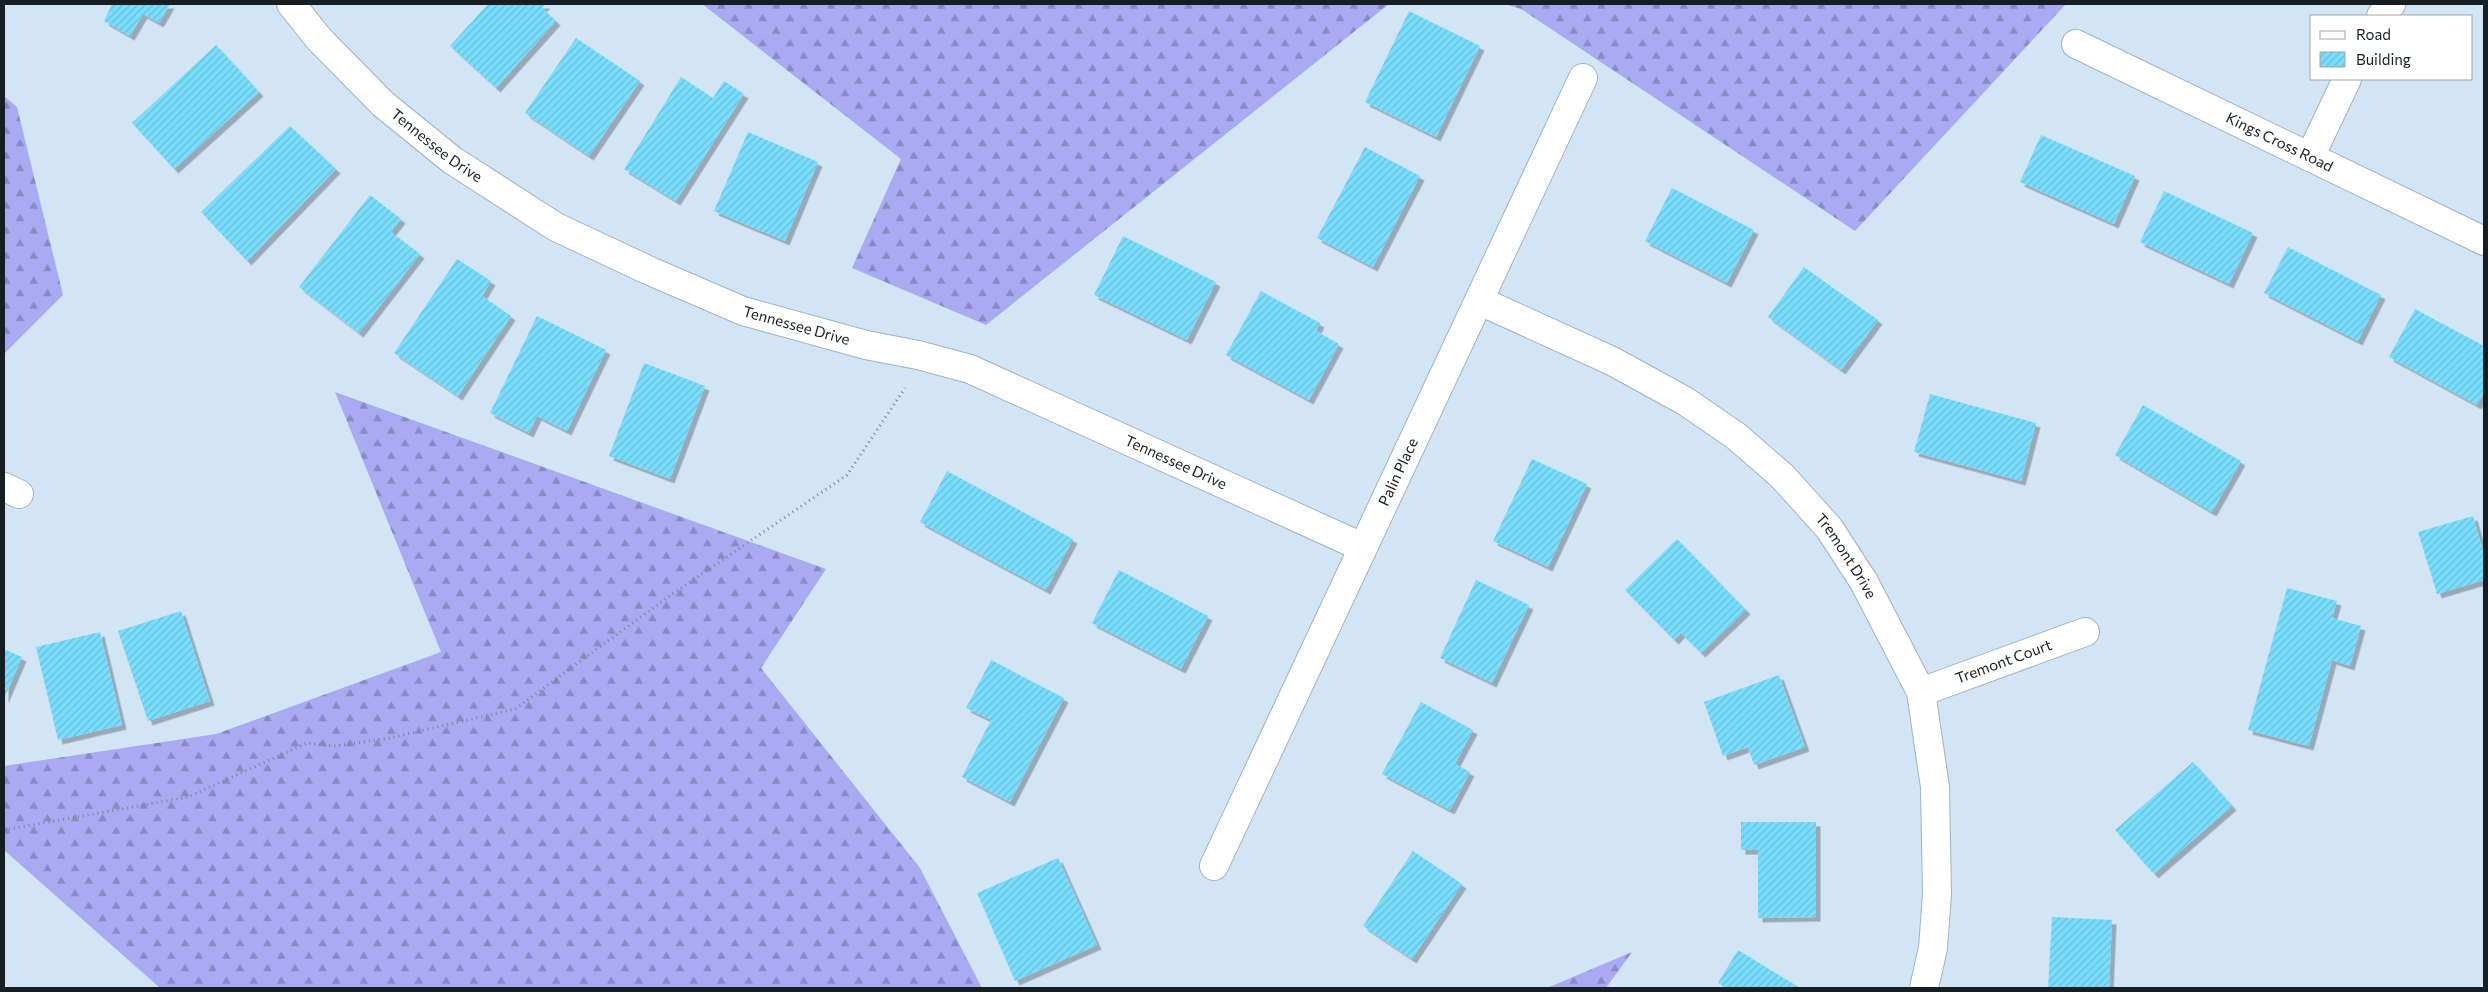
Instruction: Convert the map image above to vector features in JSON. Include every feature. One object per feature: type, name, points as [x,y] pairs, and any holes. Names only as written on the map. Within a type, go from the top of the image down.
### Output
[{"type":"street","name":"Tennessee Drive","points":[[291,4],[319,39],[383,104],[452,160],[556,227],[743,312],[866,345],[918,355],[970,370],[1362,548]]},
{"type":"street","points":[[2382,15],[2390,4]]},
{"type":"street","name":"Kings Cross Road","points":[[2076,44],[2484,241]]},
{"type":"street","name":"Palin Place","points":[[1214,866],[1584,78]]},
{"type":"street","points":[[2310,157],[2347,80]]},
{"type":"street","name":"Tremont Drive","points":[[1480,301],[1612,361],[1685,401],[1736,436],[1782,476],[1829,528],[1864,582],[1921,692],[1935,787],[1938,894],[1932,948],[1924,988]]},
{"type":"street","name":"Tremont Court","points":[[1921,692],[2085,632]]},
{"type":"path","points":[[4,830],[188,796],[307,743],[336,746],[390,738],[515,709],[671,595],[847,475],[905,388],[918,355]]},
{"type":"green space","points":[[702,4],[1389,4],[986,325],[852,268],[901,159]]},
{"type":"green space","points":[[1505,4],[2066,4],[1855,231],[1521,9]]},
{"type":"green space","points":[[4,96],[17,107],[63,295],[4,354]]},
{"type":"green space","points":[[335,392],[826,569],[761,668],[920,868],[982,988],[160,988],[4,850],[4,766],[216,734],[441,652]]},
{"type":"green space","points":[[1632,952],[1606,988],[1547,988]]},
{"type":"building","points":[[112,4],[170,4],[159,23],[143,14],[130,36],[104,21]]},
{"type":"building","points":[[488,4],[546,4],[542,8],[556,21],[496,88],[450,46]]},
{"type":"building","points":[[1409,11],[1480,46],[1436,137],[1365,102]]},
{"type":"building","points":[[576,38],[640,81],[589,156],[525,113]]},
{"type":"building","points":[[216,45],[259,92],[174,169],[132,123]]},
{"type":"building","points":[[681,77],[713,98],[724,81],[744,94],[676,201],[624,169]]},
{"type":"building","points":[[290,126],[336,169],[247,261],[201,212]]},
{"type":"building","points":[[748,132],[818,162],[785,241],[714,211]]},
{"type":"building","points":[[2041,135],[2135,176],[2114,224],[2020,182]]},
{"type":"building","points":[[1365,147],[1420,176],[1373,267],[1317,238]]},
{"type":"building","points":[[1672,188],[1754,230],[1727,283],[1645,241]]},
{"type":"building","points":[[2164,191],[2253,233],[2229,284],[2140,242]]},
{"type":"building","points":[[370,195],[401,219],[391,232],[420,254],[359,333],[299,287]]},
{"type":"building","points":[[1123,236],[1216,282],[1187,340],[1094,295]]},
{"type":"building","points":[[2288,247],[2381,295],[2358,341],[2264,293]]},
{"type":"building","points":[[457,259],[491,281],[482,296],[511,316],[458,396],[394,353]]},
{"type":"building","points":[[1804,267],[1878,320],[1841,370],[1768,317]]},
{"type":"building","points":[[1261,291],[1320,323],[1316,331],[1339,344],[1309,400],[1226,355]]},
{"type":"building","points":[[2415,309],[2484,346],[2484,392],[2477,405],[2389,357]]},
{"type":"building","points":[[537,316],[606,350],[567,431],[537,416],[529,433],[490,413]]},
{"type":"building","points":[[644,363],[705,386],[670,479],[609,456]]},
{"type":"building","points":[[1930,394],[2036,423],[2021,481],[1914,452]]},
{"type":"building","points":[[2143,405],[2241,461],[2212,512],[2115,455]]},
{"type":"building","points":[[1532,459],[1587,484],[1548,567],[1493,541]]},
{"type":"building","points":[[947,471],[1073,539],[1046,590],[920,522]]},
{"type":"building","points":[[2473,516],[2484,554],[2484,580],[2437,594],[2418,532]]},
{"type":"building","points":[[1677,539],[1746,610],[1701,653],[1681,633],[1674,640],[1625,590]]},
{"type":"building","points":[[1119,570],[1208,616],[1181,669],[1092,623]]},
{"type":"building","points":[[1476,580],[1529,605],[1492,683],[1440,658]]},
{"type":"building","points":[[2287,588],[2337,601],[2332,618],[2361,626],[2350,666],[2332,660],[2309,746],[2248,730]]},
{"type":"building","points":[[181,611],[210,701],[148,721],[118,631]]},
{"type":"building","points":[[100,632],[122,725],[58,740],[36,647]]},
{"type":"building","points":[[4,649],[22,657],[4,699]]},
{"type":"building","points":[[991,660],[1064,698],[1010,802],[962,777],[991,720],[966,708]]},
{"type":"building","points":[[1779,675],[1805,747],[1754,765],[1748,747],[1723,756],[1704,702]]},
{"type":"building","points":[[1421,702],[1473,730],[1455,764],[1470,772],[1450,810],[1382,774]]},
{"type":"building","points":[[2193,762],[2232,806],[2154,874],[2115,830]]},
{"type":"building","points":[[1741,822],[1816,822],[1816,917],[1758,918],[1758,850],[1741,850]]},
{"type":"building","points":[[1413,851],[1462,884],[1412,959],[1363,926]]},
{"type":"building","points":[[1058,858],[1097,945],[1015,981],[977,893]]},
{"type":"building","points":[[2052,917],[2112,920],[2109,988],[2048,988]]},
{"type":"building","points":[[1738,950],[1800,988],[1727,988],[1718,983]]}]
